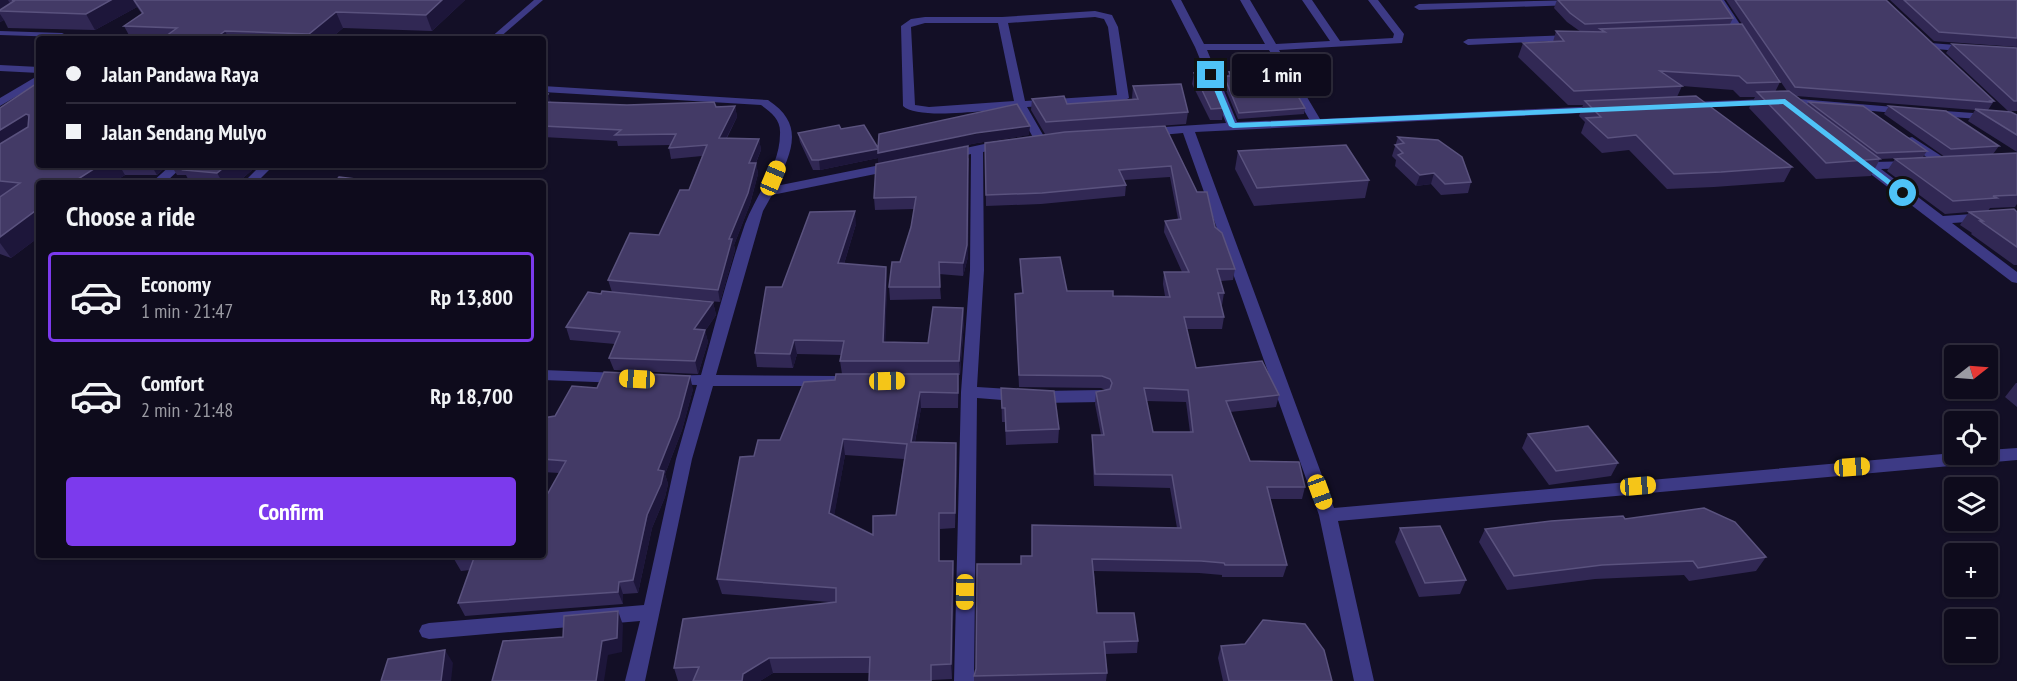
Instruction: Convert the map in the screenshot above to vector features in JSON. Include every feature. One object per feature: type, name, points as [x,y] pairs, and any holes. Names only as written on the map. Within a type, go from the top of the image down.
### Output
[{"type":"street","points":[[1176,0],[1200,47],[1233,126]]},
{"type":"street","points":[[1245,0],[1316,122]]},
{"type":"street","points":[[1307,0],[1337,44]]},
{"type":"street","points":[[1200,47],[1272,47],[1392,42],[1400,38],[1373,0]]},
{"type":"street","points":[[1719,0],[1734,32],[1753,51]]},
{"type":"street","points":[[1419,7],[1589,1]]},
{"type":"street","points":[[1095,14],[1108,17],[1113,27],[1123,98],[929,110],[914,109],[909,106],[906,26],[914,21],[925,20],[1004,22],[1095,14]]},
{"type":"street","points":[[1004,22],[1020,104],[1030,141]]},
{"type":"street","points":[[1468,42],[1581,37]]},
{"type":"street","points":[[1947,62],[1926,43],[1984,50]]},
{"type":"street","points":[[0,68],[36,70]]},
{"type":"street","points":[[0,103],[36,80]]},
{"type":"street","points":[[546,89],[755,100],[771,105],[784,119],[788,139],[767,192],[756,211],[723,309],[708,382],[684,459],[635,681]]},
{"type":"street","points":[[1678,106],[1782,96],[1862,107],[2012,119]]},
{"type":"street","points":[[1782,96],[1803,116]]},
{"type":"street","points":[[1990,102],[2012,119]]},
{"type":"street","points":[[1862,107],[1884,122]]},
{"type":"street","points":[[1139,133],[1233,126],[1618,108]]},
{"type":"street","points":[[1944,114],[1964,126]]},
{"type":"street","points":[[1188,130],[1328,515],[1364,681]]},
{"type":"street","points":[[1868,165],[1948,162],[1903,135]]},
{"type":"street","points":[[944,157],[1056,138]]},
{"type":"street","points":[[964,681],[964,385],[977,270],[977,150]]},
{"type":"street","points":[[1850,151],[2017,279]]},
{"type":"street","points":[[767,192],[912,163]]},
{"type":"street","points":[[160,180],[174,168]]},
{"type":"street","points":[[252,180],[265,168]]},
{"type":"street","points":[[1938,220],[2017,215]]},
{"type":"street","points":[[546,375],[637,379]]},
{"type":"street","points":[[661,380],[855,381]]},
{"type":"street","points":[[964,385],[1041,398],[1101,396]]},
{"type":"street","points":[[1328,515],[2017,454]]},
{"type":"street","points":[[429,632],[652,612]]},
{"type":"lane","points":[[497,36],[539,0]]},
{"type":"lane","points":[[0,28],[9,23]]},
{"type":"lane","points":[[0,33],[62,35]]},
{"type":"building","points":[[12,0],[111,0],[86,14],[0,11],[14,1]]},
{"type":"building","points":[[134,0],[442,0],[426,15],[336,12],[309,34],[225,31],[218,36],[166,36],[177,28],[124,26],[143,13]]},
{"type":"building","points":[[1558,0],[1721,0],[1733,18],[1585,24]]},
{"type":"building","points":[[1735,0],[1886,0],[1994,101],[1795,87]]},
{"type":"building","points":[[1904,0],[2017,0],[2017,38],[1939,32]]},
{"type":"building","points":[[1742,24],[1780,82],[1747,83],[1739,76],[1660,71],[1682,86],[1574,91],[1523,43],[1564,41],[1556,31],[1605,32],[1600,29]]},
{"type":"building","points":[[1952,44],[2017,48],[2017,101],[2014,101]]},
{"type":"building","points":[[1251,71],[1256,80],[1288,79],[1305,108],[1239,113],[1224,76],[1231,76],[1229,72]]},
{"type":"building","points":[[1209,72],[1224,108],[1211,109],[1194,73]]},
{"type":"building","points":[[36,84],[36,168],[95,168],[77,180],[36,180],[36,210],[0,237],[0,197],[20,183],[0,181],[0,144],[28,127],[29,115],[26,114],[0,130],[0,108]]},
{"type":"building","points":[[1181,84],[1188,112],[1046,122],[1032,99],[1064,96],[1067,104],[1138,99],[1133,86]]},
{"type":"building","points":[[1789,91],[1880,159],[1826,163],[1757,92]]},
{"type":"building","points":[[1696,96],[1792,167],[1674,174],[1636,135],[1608,138],[1586,118],[1601,117],[1585,101]]},
{"type":"building","points":[[546,102],[627,105],[714,102],[716,107],[735,106],[719,138],[759,139],[749,163],[756,163],[748,193],[729,239],[732,239],[718,290],[608,280],[630,233],[659,235],[680,190],[689,190],[707,145],[669,148],[676,134],[615,135],[621,130],[546,126]]},
{"type":"building","points":[[1809,102],[1863,106],[1927,151],[1877,153]]},
{"type":"building","points":[[1017,104],[1030,126],[976,133],[878,153],[878,149],[812,160],[798,133],[839,125],[841,129],[864,125],[878,148],[879,134]]},
{"type":"building","points":[[1889,106],[1946,111],[1999,146],[1951,149]]},
{"type":"building","points":[[1975,109],[2011,112],[2017,115],[2017,135]]},
{"type":"building","points":[[1165,126],[1197,192],[1207,192],[1215,227],[1222,233],[1235,269],[1217,269],[1224,293],[1218,293],[1224,317],[1184,317],[1196,368],[1262,361],[1279,395],[1226,401],[1250,461],[1299,462],[1305,487],[1267,487],[1287,565],[1225,565],[1224,563],[1201,561],[1092,559],[1097,613],[1134,613],[1138,641],[1104,642],[1107,673],[974,676],[976,669],[977,564],[1021,564],[1021,556],[1032,556],[1032,525],[1181,528],[1172,475],[1095,474],[1092,435],[1104,435],[1096,392],[1110,389],[1112,383],[1110,379],[1102,376],[1019,375],[1015,294],[1023,293],[1020,259],[1060,257],[1067,291],[1113,291],[1113,296],[1170,297],[1164,272],[1189,272],[1165,221],[1181,219],[1171,166],[1119,170],[1126,185],[1042,193],[986,195],[985,143],[1065,132]],"holes":[[[1144,388],[1188,390],[1193,432],[1153,432]]]},
{"type":"building","points":[[1398,137],[1438,140],[1462,157],[1471,182],[1445,184],[1434,173],[1420,175],[1398,155],[1403,153],[1395,145],[1404,143]]},
{"type":"building","points":[[1346,145],[1369,180],[1257,188],[1238,151]]},
{"type":"building","points":[[968,146],[967,245],[963,263],[939,262],[940,287],[889,287],[892,262],[900,262],[911,227],[916,197],[874,198],[876,164]]},
{"type":"building","points":[[2017,153],[2017,195],[1953,201],[1895,159]]},
{"type":"building","points":[[185,168],[223,168],[217,173],[183,170]]},
{"type":"building","points":[[339,177],[365,180],[336,180]]},
{"type":"building","points":[[2014,209],[2017,212],[2017,247],[1969,212]]},
{"type":"building","points":[[855,211],[838,263],[886,267],[883,342],[928,343],[933,307],[963,308],[959,361],[840,361],[844,341],[794,340],[790,354],[755,353],[766,287],[782,287],[810,212]]},
{"type":"building","points":[[602,291],[713,302],[694,329],[705,330],[695,361],[609,358],[620,332],[566,327],[588,292],[601,294]]},
{"type":"building","points":[[604,372],[690,376],[679,417],[658,470],[664,471],[661,484],[647,515],[633,580],[619,582],[618,592],[458,603],[474,558],[546,558],[546,497],[566,461],[546,459],[546,418],[555,416],[572,386],[597,388]]},
{"type":"building","points":[[836,374],[958,374],[958,393],[920,392],[911,442],[956,443],[955,513],[939,513],[939,561],[953,561],[951,664],[931,665],[931,681],[869,681],[870,657],[769,658],[743,674],[742,681],[693,681],[699,667],[674,668],[683,619],[836,602],[836,588],[717,579],[740,457],[754,456],[758,440],[780,440],[804,382],[835,380]],"holes":[[[843,439],[907,444],[896,515],[873,516],[873,535],[829,513]]]},
{"type":"building","points":[[1001,388],[1054,391],[1059,429],[1006,431]]},
{"type":"building","points":[[1588,426],[1618,463],[1556,471],[1528,434]]},
{"type":"building","points":[[1704,508],[1735,522],[1766,557],[1698,568],[1693,561],[1602,565],[1514,576],[1485,529],[1551,521],[1623,516],[1625,519]]},
{"type":"building","points":[[1440,526],[1466,580],[1425,583],[1400,528]]},
{"type":"building","points":[[618,611],[617,638],[602,641],[596,681],[492,681],[503,641],[563,637],[564,616]]},
{"type":"building","points":[[1263,620],[1305,624],[1324,650],[1332,681],[1229,681],[1221,646],[1245,644]]},
{"type":"building","points":[[445,650],[441,681],[381,681],[388,659]]},
{"type":"route","points":[[1211,75],[1233,126],[1785,101],[1903,193]]}]
